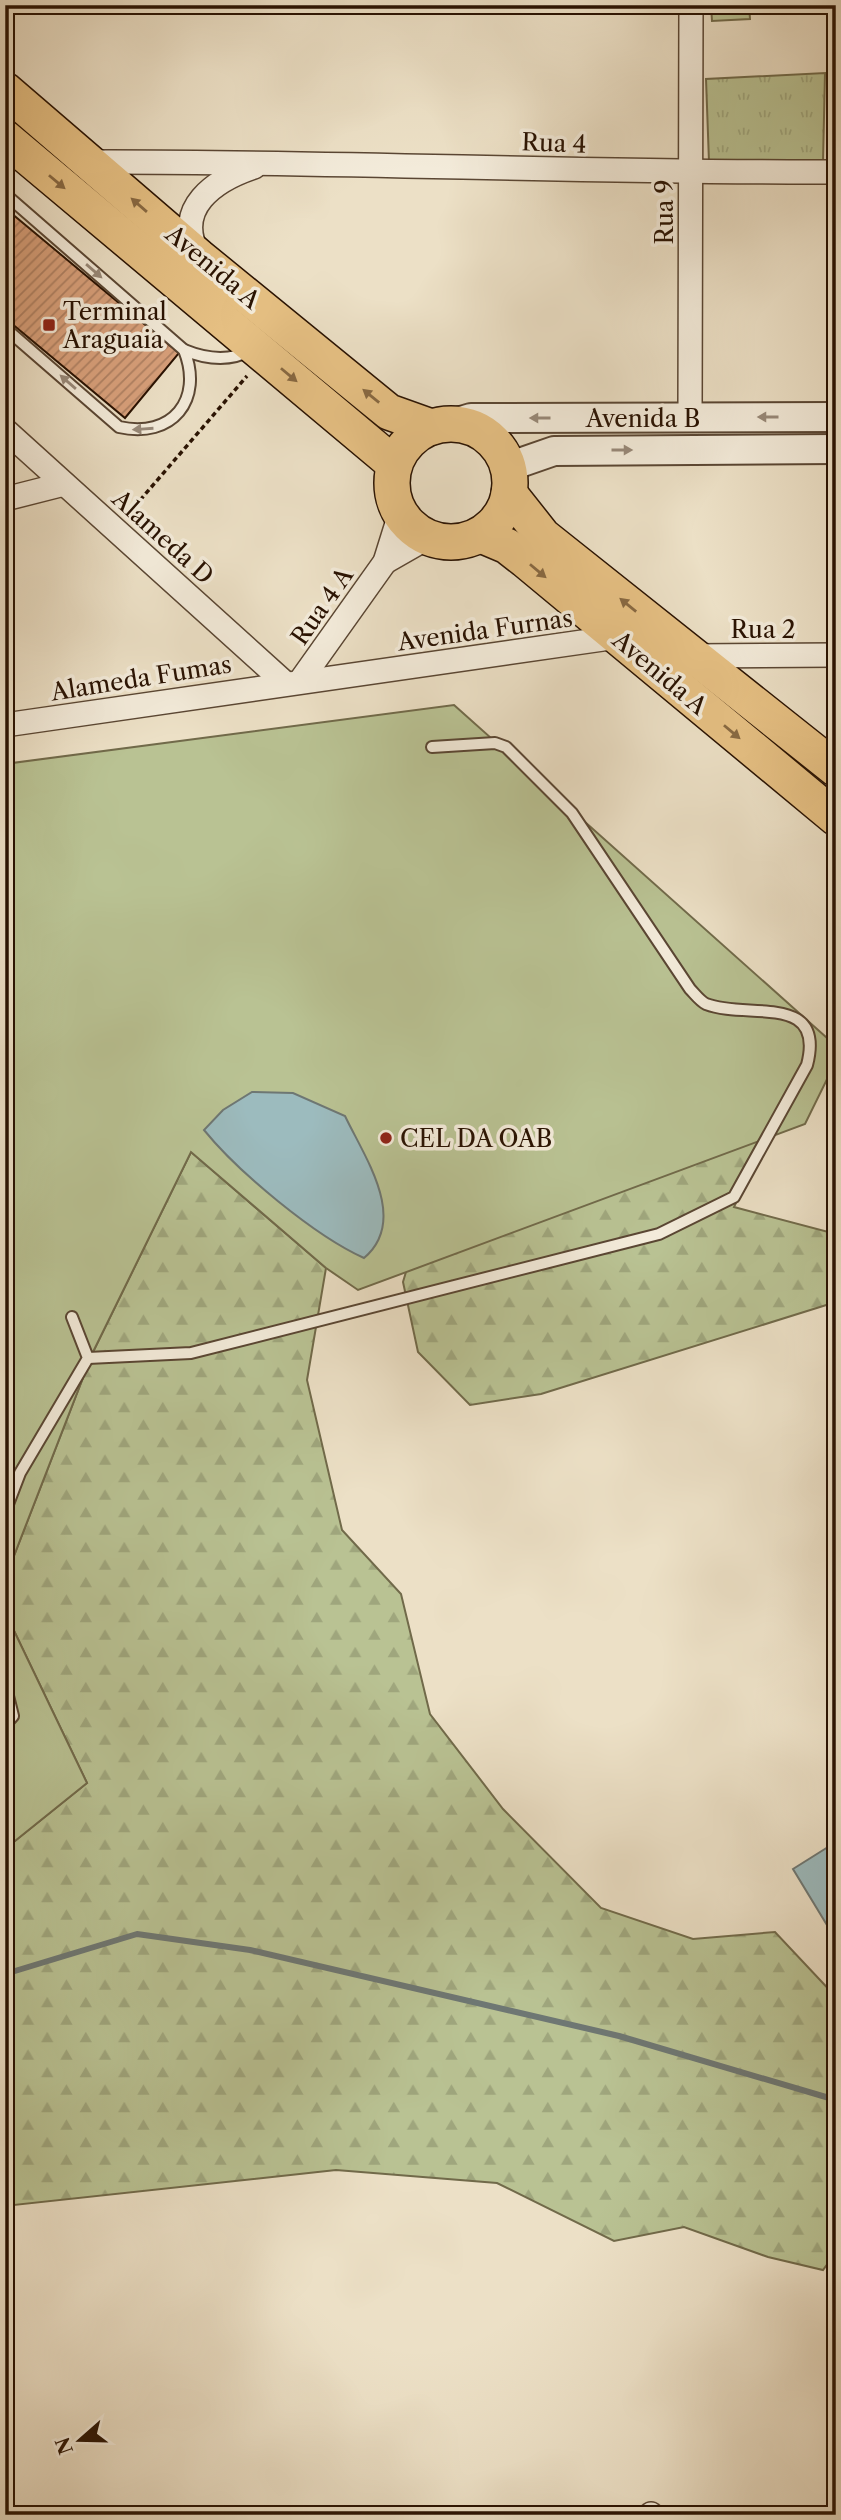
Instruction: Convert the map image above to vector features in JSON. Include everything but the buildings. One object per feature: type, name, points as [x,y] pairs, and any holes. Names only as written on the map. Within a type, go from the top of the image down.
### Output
[{"type":"main road","name":"Avenida A","points":[[5,90],[199,257],[389,412],[441,425]]},
{"type":"main road","name":"Avenida A","points":[[5,138],[255,358],[394,464]]},
{"type":"main road","points":[[441,425],[480,431],[502,453],[509,480],[500,517],[481,535],[463,542],[445,543],[427,538],[411,528],[400,514],[393,498],[391,481],[394,464],[412,437],[441,425]]},
{"type":"main road","name":"Avenida A","points":[[509,480],[543,536],[836,769]]},
{"type":"main road","name":"Avenida A","points":[[481,535],[507,546],[836,818]]},
{"type":"street","name":"Rua 9","points":[[690,418],[691,5]]},
{"type":"street","name":"Rua 4","points":[[199,257],[188,228],[199,201],[218,182],[271,161]]},
{"type":"street","name":"Rua 4","points":[[89,162],[271,161],[690,172],[836,172]]},
{"type":"street","name":"Avenida B","points":[[441,425],[471,418],[836,417]]},
{"type":"street","name":"Alameda D","points":[[5,430],[293,682]]},
{"type":"street","name":"Avenida B","points":[[509,480],[554,451],[836,449]]},
{"type":"street","points":[[5,499],[64,484]]},
{"type":"street","name":"Rua 4 A","points":[[293,682],[385,562],[400,514]]},
{"type":"street","name":"Rua 4 A","points":[[385,562],[427,538]]},
{"type":"street","name":"Avenida Furnas","points":[[293,682],[447,664],[617,637],[691,656]]},
{"type":"street","name":"Rua 2","points":[[691,656],[836,655]]},
{"type":"street","name":"Alameda Fumas","points":[[5,725],[293,682]]},
{"type":"lane","points":[[6,194],[184,350],[209,358],[255,358]]},
{"type":"lane","points":[[5,328],[119,427],[135,431],[167,423],[184,405],[191,382],[184,350]]},
{"type":"lane","points":[[88,1358],[191,1353],[659,1234],[734,1197],[807,1065],[811,1048],[809,1030],[800,1020],[786,1014],[705,1003],[690,989],[572,813],[506,747],[495,743],[432,747]]},
{"type":"lane","points":[[72,1317],[88,1358]]},
{"type":"lane","points":[[5,1512],[20,1472],[88,1358]]},
{"type":"lane","points":[[5,1684],[13,1716],[5,1725]]},
{"type":"path","points":[[126,516],[255,358]]},
{"type":"green space","points":[[711,5],[749,5],[750,19],[712,21]]},
{"type":"green space","points":[[825,73],[823,162],[709,162],[706,79]]},
{"type":"green space","name":"CEL DA OAB","points":[[454,705],[836,1046],[836,1061],[805,1124],[358,1290],[326,1268],[191,1152],[93,1352],[5,1579],[5,764]]},
{"type":"green space","points":[[458,1095],[781,1106],[734,1207],[836,1234],[836,1302],[541,1394],[470,1405],[418,1352],[403,1282]]},
{"type":"green space","points":[[191,1152],[326,1268],[307,1380],[342,1530],[401,1594],[430,1714],[503,1809],[601,1908],[693,1939],[775,1932],[836,1997],[836,2252],[823,2270],[768,2257],[684,2227],[614,2241],[497,2183],[336,2170],[5,2206],[5,1849],[87,1783],[5,1612],[5,1579],[93,1352]]},
{"type":"green space","points":[[5,1612],[87,1783],[5,1849]]},
{"type":"water","points":[[252,1092],[293,1093],[345,1116],[372,1169],[383,1207],[383,1226],[377,1243],[364,1258],[323,1235],[278,1202],[236,1165],[204,1130],[223,1110]]},
{"type":"water","points":[[836,1842],[836,1940],[793,1869]]},
{"type":"waterway","points":[[5,1974],[137,1934],[250,1950],[619,2036],[836,2100]]},
{"type":"place","name":"Terminal Araguaia","points":[[49,325]]},
{"type":"place","name":"CEL DA OAB","points":[[386,1138]]}]
